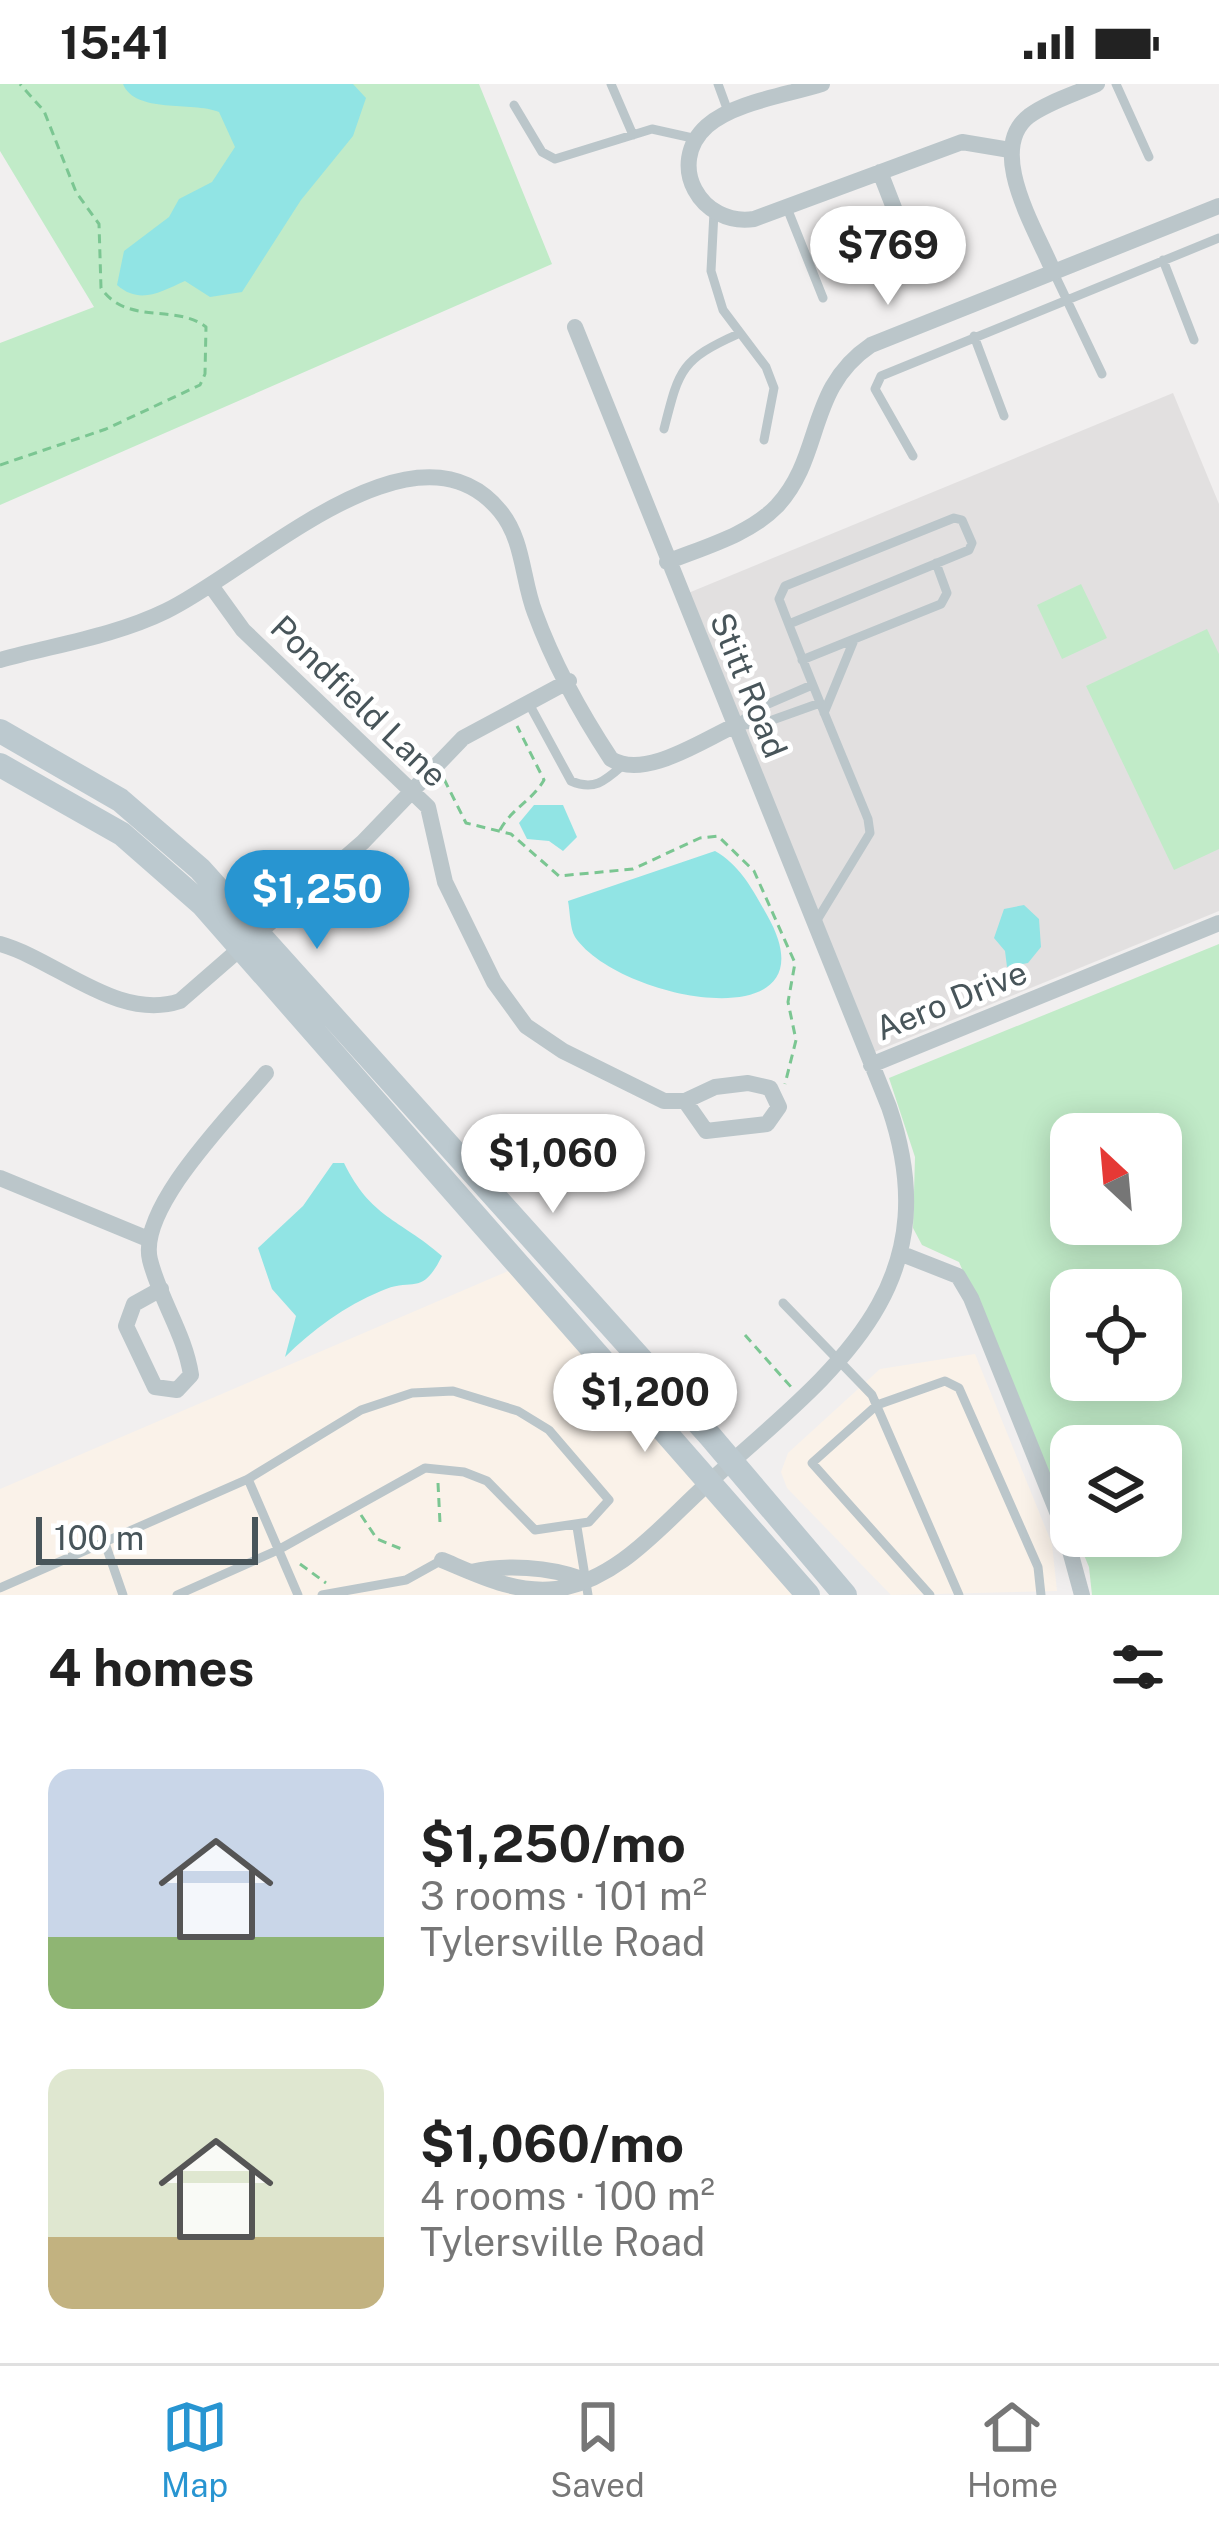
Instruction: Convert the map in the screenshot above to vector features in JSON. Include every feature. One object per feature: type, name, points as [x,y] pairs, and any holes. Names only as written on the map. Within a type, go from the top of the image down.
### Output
[{"type":"main road","points":[[0,731],[120,800],[176,845],[252,941],[808,1595]]},
{"type":"main road","points":[[0,765],[122,834],[252,941],[731,1461],[845,1595]]},
{"type":"street","points":[[822,84],[710,123],[697,139],[689,179],[714,212],[743,221],[962,142],[1010,150]]},
{"type":"street","points":[[1053,271],[1010,150],[1026,118],[1097,84]]},
{"type":"street","points":[[880,172],[915,262]]},
{"type":"street","points":[[667,562],[742,531],[779,503],[797,474],[822,400],[853,357],[891,336],[1219,206]]},
{"type":"street","name":"Stitt Road","points":[[575,327],[872,1065]]},
{"type":"street","points":[[0,660],[161,614],[212,587],[299,527],[371,489],[417,475],[454,476],[481,490],[504,515],[517,543],[536,617],[604,748],[622,766],[646,764],[734,726]]},
{"type":"street","name":"Pondfield Lane","points":[[212,587],[243,630],[412,788],[433,817],[445,882],[512,1010],[563,1051],[654,1097],[685,1101],[716,1087],[760,1084],[777,1096],[779,1107],[767,1124],[706,1131],[685,1101]]},
{"type":"street","points":[[0,944],[124,1001],[154,1006],[186,998],[363,842],[463,738],[569,682]]},
{"type":"street","name":"Aero Drive","points":[[585,1587],[621,1562],[802,1400],[866,1330],[902,1254],[904,1161],[872,1065],[1219,923]]},
{"type":"street","points":[[161,1289],[134,1304],[126,1326],[155,1387],[176,1390],[191,1375],[188,1354],[161,1289],[148,1239],[161,1206],[266,1073]]},
{"type":"street","points":[[0,1178],[148,1239]]},
{"type":"street","points":[[902,1254],[958,1276],[971,1298],[1064,1529],[1082,1595]]},
{"type":"street","points":[[442,1560],[492,1583],[585,1587]]},
{"type":"lane","points":[[611,84],[633,135]]},
{"type":"lane","points":[[718,84],[729,115]]},
{"type":"lane","points":[[1116,84],[1149,158]]},
{"type":"lane","points":[[514,105],[542,152],[555,159],[652,129],[697,139]]},
{"type":"lane","points":[[787,208],[823,298]]},
{"type":"lane","points":[[714,212],[711,271],[738,334],[766,368],[774,388],[764,440]]},
{"type":"lane","points":[[913,456],[875,389],[881,376],[1219,238]]},
{"type":"lane","points":[[1163,260],[1194,340]]},
{"type":"lane","points":[[1053,271],[1102,374]]},
{"type":"lane","points":[[664,429],[678,373],[695,353],[738,334]]},
{"type":"lane","points":[[974,336],[1004,416]]},
{"type":"lane","points":[[788,624],[969,550],[972,543],[962,520],[954,518],[785,586],[779,599],[788,624],[870,833],[814,926]]},
{"type":"lane","points":[[802,660],[941,604],[947,592],[936,563]]},
{"type":"lane","points":[[734,726],[764,724],[822,708],[854,639]]},
{"type":"lane","points":[[734,726],[761,707],[812,685]]},
{"type":"lane","points":[[528,702],[571,781],[584,787],[602,784],[622,766]]},
{"type":"lane","points":[[783,1303],[877,1405],[959,1595]]},
{"type":"lane","points":[[930,1595],[812,1463],[877,1405],[945,1381],[959,1388],[1038,1568],[1041,1595]]},
{"type":"lane","points":[[0,1588],[248,1479],[361,1410],[412,1393],[454,1391],[489,1398],[549,1430],[607,1491],[607,1509],[577,1527],[535,1530],[487,1481],[464,1472],[425,1468],[278,1550],[177,1595]]},
{"type":"lane","points":[[248,1479],[298,1595]]},
{"type":"lane","points":[[577,1527],[585,1587]]},
{"type":"lane","points":[[105,1544],[123,1595]]},
{"type":"lane","points":[[325,1590],[406,1580],[442,1560]]},
{"type":"path","points":[[0,465],[106,429],[200,385],[206,374],[206,327],[196,320],[128,310],[101,288],[99,224],[76,191],[44,111],[20,84]]},
{"type":"path","points":[[499,832],[515,807],[534,798],[544,780],[514,720]]},
{"type":"path","points":[[440,772],[466,823],[511,834],[559,876],[633,869],[681,845],[718,836],[754,872],[795,972],[790,988],[796,1040],[790,1077],[782,1087]]},
{"type":"path","points":[[745,1336],[802,1400]]},
{"type":"path","points":[[438,1479],[440,1523]]},
{"type":"path","points":[[360,1515],[377,1539],[404,1550]]},
{"type":"path","points":[[299,1563],[325,1590]]},
{"type":"shaded area","points":[[1173,393],[1219,504],[1219,911],[867,1055],[681,596]]},
{"type":"shaded area","points":[[520,1266],[808,1595],[0,1595],[0,1489]]},
{"type":"shaded area","points":[[975,1354],[1050,1539],[1057,1591],[891,1595],[787,1488],[781,1472],[788,1453],[880,1369]]},
{"type":"green space","points":[[0,84],[479,84],[552,264],[0,505],[0,343],[94,307],[0,151]]},
{"type":"green space","points":[[1081,584],[1107,638],[1062,659],[1037,605]]},
{"type":"green space","points":[[1207,629],[1219,654],[1219,849],[1174,870],[1086,686]]},
{"type":"green space","points":[[1219,944],[1219,1595],[1092,1595],[1085,1557],[1182,1557],[1182,1425],[1050,1425],[1050,1475],[959,1262],[922,1245],[913,1228],[915,1157],[889,1078]]},
{"type":"water","points":[[123,84],[353,84],[366,98],[353,136],[301,200],[242,292],[210,297],[185,281],[142,295],[117,285],[124,251],[169,217],[179,199],[212,182],[235,147],[219,112],[152,103],[129,93]]},
{"type":"water","points":[[534,805],[563,805],[577,837],[563,851],[549,841],[527,839],[519,823]]},
{"type":"water","points":[[715,851],[739,871],[767,915],[781,955],[774,981],[749,995],[714,998],[674,992],[634,979],[599,960],[575,937],[568,901]]},
{"type":"water","points":[[1024,905],[1039,919],[1041,947],[1028,963],[1007,967],[1005,951],[994,938],[1004,909]]},
{"type":"water","points":[[333,1163],[344,1163],[375,1207],[442,1256],[422,1282],[392,1287],[355,1304],[285,1357],[296,1316],[272,1289],[258,1248],[303,1206]]}]
